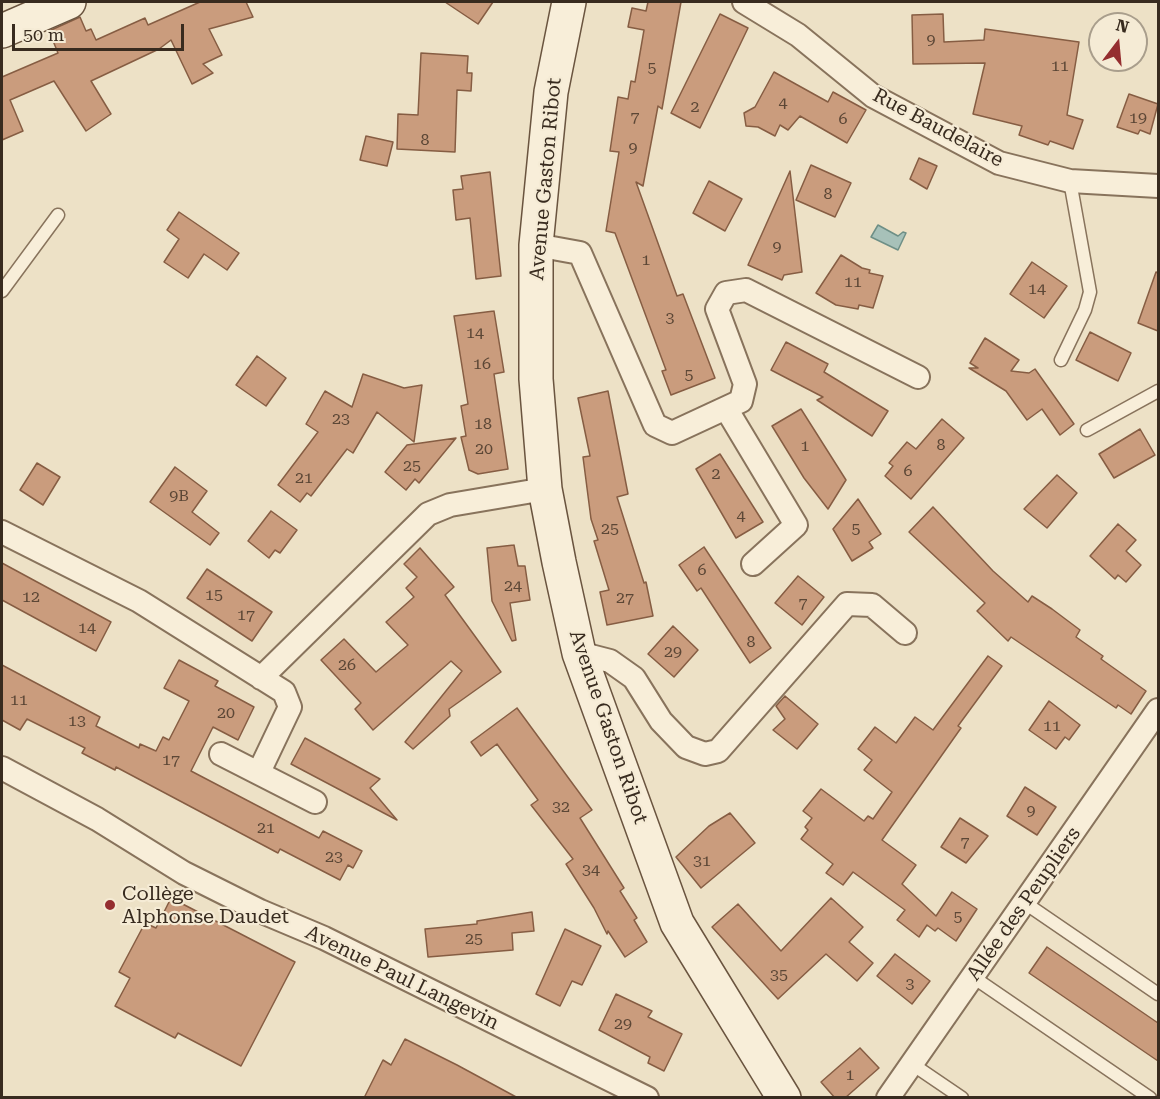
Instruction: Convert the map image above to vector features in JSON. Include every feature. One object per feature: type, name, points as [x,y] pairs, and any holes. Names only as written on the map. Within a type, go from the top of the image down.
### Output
[{"type":"street","points":[[2,31],[69,2]]},
{"type":"street","name":"Avenue Gaston Ribot","points":[[569,2],[551,92],[536,245],[536,379],[545,489],[579,653],[677,923],[784,1098]]},
{"type":"street","name":"Rue Baudelaire","points":[[744,2],[798,35],[873,96],[999,164],[1070,181],[1158,186]]},
{"type":"street","points":[[536,245],[580,253],[655,425],[672,434],[727,410],[741,401],[745,384],[717,309],[726,293],[746,290],[918,377]]},
{"type":"street","points":[[727,410],[796,525],[753,564]]},
{"type":"street","points":[[261,678],[428,514],[450,505],[545,489]]},
{"type":"street","points":[[2,532],[139,601],[284,692],[290,707],[259,772]]},
{"type":"street","points":[[579,653],[609,661],[634,678],[661,721],[686,747],[705,754],[718,751],[847,604],[860,602],[872,605],[905,633]]},
{"type":"street","name":"Allée des Peupliers","points":[[888,1098],[1158,710]]},
{"type":"street","points":[[221,754],[315,802]]},
{"type":"street","name":"Avenue Paul Langevin","points":[[2,768],[97,819],[184,873],[260,911],[324,938],[609,1089],[647,1098]]},
{"type":"lane","points":[[1061,360],[1085,310],[1090,291],[1070,181]]},
{"type":"lane","points":[[2,291],[58,215]]},
{"type":"lane","points":[[1087,430],[1158,391]]},
{"type":"lane","points":[[1025,903],[1158,994]]},
{"type":"lane","points":[[973,977],[1150,1098]]},
{"type":"lane","points":[[912,1064],[962,1098]]},
{"type":"water","points":[[878,225],[898,236],[903,232],[906,233],[898,250],[871,237]]},
{"type":"building","points":[[200,2],[246,2],[253,17],[209,29],[222,55],[203,64],[213,73],[192,84],[171,40],[159,49],[91,81],[111,114],[86,131],[54,81],[10,100],[23,131],[2,140],[2,77],[58,53],[49,31],[80,17],[86,31],[91,29],[96,40],[145,18],[148,25]]},
{"type":"building","points":[[445,2],[493,2],[478,24]]},
{"type":"building","points":[[648,2],[681,2],[662,109],[658,106],[643,186],[636,182],[677,296],[683,294],[715,378],[671,395],[662,371],[666,370],[615,233],[606,231],[619,152],[610,151],[618,97],[628,99],[631,81],[635,82],[644,30],[628,27],[632,8],[646,11]]},
{"type":"building","points":[[720,14],[748,28],[700,128],[671,113]]},
{"type":"building","points":[[943,14],[944,42],[984,40],[985,29],[1079,42],[1067,115],[1083,120],[1073,149],[1050,141],[1048,145],[1019,135],[1022,126],[973,114],[985,63],[913,64],[912,15]]},
{"type":"building","points":[[421,53],[468,56],[467,73],[472,73],[471,91],[457,90],[455,152],[397,149],[398,114],[418,115]]},
{"type":"building","points":[[774,72],[828,102],[833,92],[866,110],[847,143],[800,116],[788,130],[780,125],[775,136],[758,127],[746,126],[744,113],[755,107]]},
{"type":"building","points":[[1129,94],[1158,104],[1150,134],[1140,130],[1138,134],[1117,127]]},
{"type":"building","points":[[366,136],[393,142],[387,166],[360,160]]},
{"type":"building","points":[[919,158],[937,166],[927,189],[910,179]]},
{"type":"building","points":[[811,165],[851,183],[835,217],[796,200]]},
{"type":"building","points":[[790,171],[802,272],[784,275],[782,280],[748,265]]},
{"type":"building","points":[[490,172],[501,276],[476,279],[470,218],[456,220],[453,190],[463,189],[461,176]]},
{"type":"building","points":[[709,181],[742,199],[725,231],[693,213]]},
{"type":"building","points":[[179,212],[239,253],[227,270],[204,254],[188,278],[164,262],[179,239],[167,230]]},
{"type":"building","points":[[841,255],[862,268],[870,270],[869,273],[883,276],[873,308],[859,305],[858,309],[836,305],[816,293]]},
{"type":"building","points":[[1032,262],[1067,286],[1044,318],[1010,294]]},
{"type":"building","points":[[1156,272],[1158,273],[1158,331],[1138,323]]},
{"type":"building","points":[[494,311],[504,372],[494,374],[508,469],[478,474],[469,470],[461,437],[466,436],[461,406],[468,404],[454,316]]},
{"type":"building","points":[[1090,332],[1131,353],[1118,381],[1076,360]]},
{"type":"building","points":[[985,338],[1019,360],[1011,371],[1029,373],[1035,369],[1074,424],[1060,435],[1042,409],[1027,420],[1006,391],[969,368],[978,368],[970,363]]},
{"type":"building","points":[[786,342],[828,364],[824,372],[888,411],[872,436],[817,400],[823,397],[771,370]]},
{"type":"building","points":[[257,356],[286,378],[266,406],[236,385]]},
{"type":"building","points":[[363,374],[404,388],[422,385],[414,442],[377,412],[353,453],[347,449],[311,496],[307,493],[300,502],[278,485],[318,432],[306,424],[325,391],[352,407]]},
{"type":"building","points":[[608,391],[628,494],[617,497],[644,583],[646,582],[653,616],[607,625],[600,592],[609,590],[594,541],[598,540],[591,519],[583,457],[590,456],[578,398]]},
{"type":"building","points":[[801,409],[846,480],[828,509],[804,478],[772,426]]},
{"type":"building","points":[[942,419],[964,438],[911,499],[885,476],[893,466],[889,463],[907,442],[916,449]]},
{"type":"building","points":[[1140,429],[1155,455],[1114,478],[1099,454]]},
{"type":"building","points":[[456,438],[419,483],[415,479],[406,490],[385,472],[407,445]]},
{"type":"building","points":[[720,454],[763,522],[736,538],[696,469]]},
{"type":"building","points":[[37,463],[60,477],[43,505],[20,490]]},
{"type":"building","points":[[175,467],[207,491],[192,512],[219,533],[210,545],[150,502]]},
{"type":"building","points":[[1057,475],[1077,493],[1047,528],[1024,509]]},
{"type":"building","points":[[858,499],[881,534],[869,542],[873,548],[852,561],[833,529]]},
{"type":"building","points":[[933,507],[993,571],[1028,602],[1032,596],[1080,630],[1076,637],[1103,656],[1101,659],[1146,691],[1131,714],[1118,705],[1116,708],[1011,637],[1008,641],[977,611],[985,603],[909,532]]},
{"type":"building","points":[[271,511],[297,530],[280,553],[275,550],[269,558],[248,541]]},
{"type":"building","points":[[1118,524],[1136,540],[1126,551],[1141,565],[1126,582],[1118,575],[1115,579],[1090,556]]},
{"type":"building","points":[[514,545],[518,566],[525,566],[530,600],[510,603],[516,640],[512,641],[492,601],[487,548]]},
{"type":"building","points":[[704,547],[771,648],[750,663],[701,588],[697,591],[679,565]]},
{"type":"building","points":[[420,548],[454,587],[445,595],[501,672],[449,709],[450,716],[413,749],[405,742],[462,671],[451,661],[373,730],[355,709],[361,703],[321,660],[344,639],[376,672],[408,645],[386,622],[414,597],[406,588],[417,577],[404,564]]},
{"type":"building","points":[[2,563],[111,622],[96,651],[2,600]]},
{"type":"building","points":[[207,569],[272,612],[252,641],[187,598]]},
{"type":"building","points":[[798,576],[824,597],[802,625],[775,603]]},
{"type":"building","points":[[673,626],[698,650],[674,677],[648,654]]},
{"type":"building","points":[[988,656],[1002,666],[958,726],[961,728],[882,840],[916,865],[902,884],[936,916],[952,892],[977,909],[956,941],[938,928],[935,931],[927,925],[919,937],[897,920],[905,910],[853,872],[843,885],[826,873],[833,864],[801,839],[808,830],[805,827],[812,818],[803,811],[821,789],[864,821],[868,816],[873,819],[892,792],[864,770],[872,760],[858,749],[875,727],[896,743],[915,717],[933,730]]},
{"type":"building","points":[[179,660],[218,681],[215,686],[254,707],[238,740],[213,727],[191,771],[319,838],[323,831],[362,851],[353,868],[348,865],[340,880],[280,849],[278,853],[116,767],[115,770],[82,753],[85,748],[27,719],[20,730],[2,720],[2,665],[100,717],[96,726],[139,748],[140,744],[156,751],[163,737],[169,740],[189,701],[164,688]]},
{"type":"building","points":[[785,696],[818,724],[797,749],[773,730],[785,719],[776,706]]},
{"type":"building","points":[[1049,701],[1080,725],[1069,740],[1065,737],[1056,749],[1029,730]]},
{"type":"building","points":[[517,708],[592,810],[580,818],[624,888],[620,891],[637,918],[634,920],[647,942],[625,957],[608,931],[607,934],[594,908],[566,864],[573,859],[531,805],[538,800],[497,744],[481,756],[471,742]]},
{"type":"building","points":[[305,738],[380,779],[370,788],[397,820],[291,764]]},
{"type":"building","points":[[1025,787],[1056,807],[1037,835],[1007,816]]},
{"type":"building","points":[[730,813],[755,843],[701,888],[676,857],[709,826]]},
{"type":"building","points":[[960,818],[988,836],[966,863],[941,847]]},
{"type":"building","points":[[171,898],[295,962],[241,1066],[178,1033],[175,1038],[115,1006],[130,978],[119,972],[145,923],[156,928]]},
{"type":"building","points":[[831,898],[863,927],[849,942],[873,963],[857,981],[826,954],[778,999],[712,927],[738,904],[781,951]]},
{"type":"building","points":[[532,912],[534,931],[512,933],[513,950],[428,957],[425,929],[477,924],[477,921]]},
{"type":"building","points":[[565,929],[601,946],[582,985],[572,981],[560,1006],[536,994]]},
{"type":"building","points":[[1047,947],[1158,1023],[1158,1061],[1029,973]]},
{"type":"building","points":[[895,954],[930,981],[912,1004],[877,976]]},
{"type":"building","points":[[616,994],[652,1011],[648,1017],[682,1034],[664,1071],[648,1063],[650,1057],[599,1030]]},
{"type":"building","points":[[405,1039],[518,1098],[364,1098],[383,1060],[391,1065]]},
{"type":"building","points":[[860,1048],[879,1068],[845,1098],[835,1098],[821,1082]]},
{"type":"place","name":"Collège Alphonse Daudet","points":[[110,905]]}]
